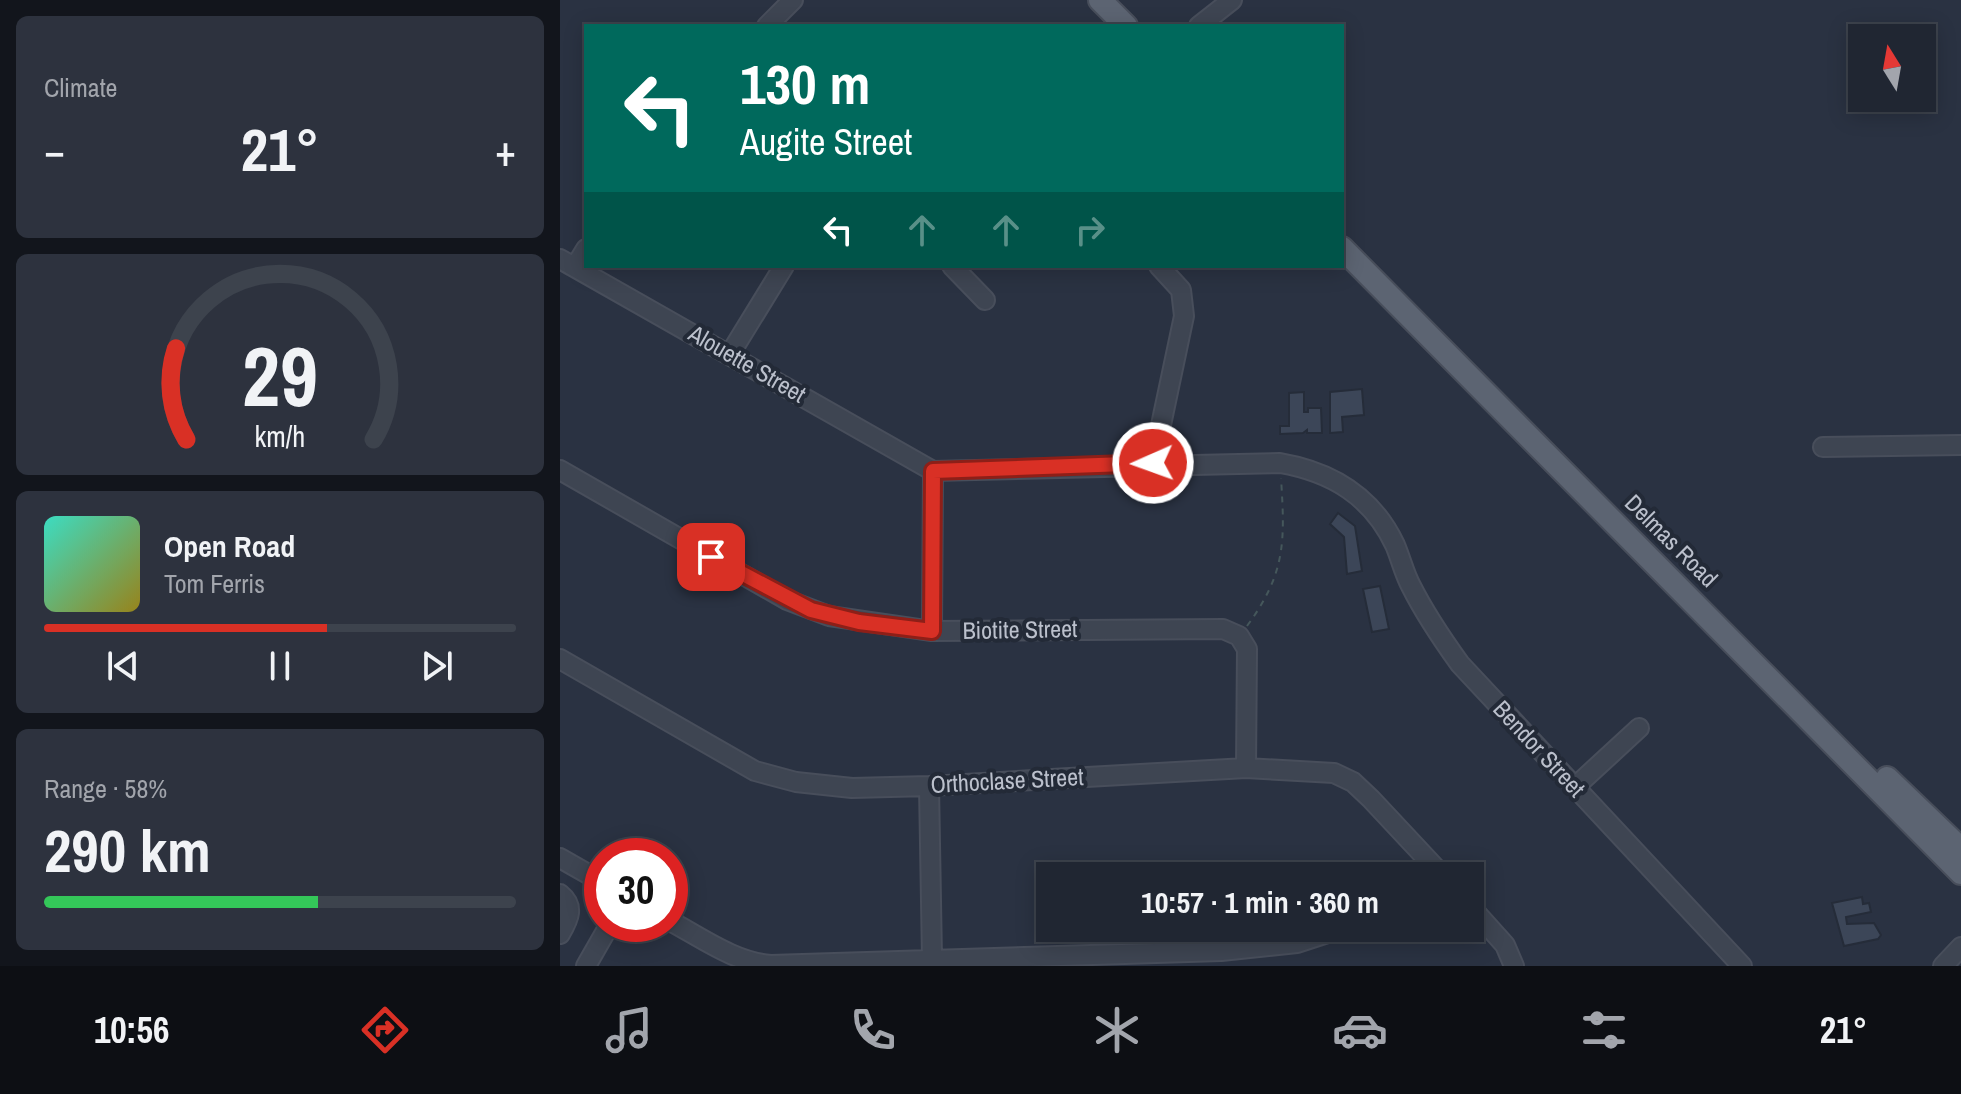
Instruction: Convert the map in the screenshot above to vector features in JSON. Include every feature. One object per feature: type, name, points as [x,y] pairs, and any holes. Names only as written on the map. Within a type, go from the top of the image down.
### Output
[{"type":"main road","points":[[1085,0],[1109,24]]},
{"type":"main road","points":[[1100,0],[1124,24]]},
{"type":"main road","name":"Delmas Road","points":[[1344,243],[1751,650],[1961,849]]},
{"type":"main road","name":"Delmas Road","points":[[1344,250],[1961,873]]},
{"type":"main road","points":[[1877,768],[1961,837]]},
{"type":"street","points":[[769,24],[793,0]]},
{"type":"street","points":[[1202,24],[1232,0]]},
{"type":"street","points":[[567,263],[584,250]]},
{"type":"street","name":"Alouette Street","points":[[567,263],[933,471]]},
{"type":"street","points":[[730,354],[783,268]]},
{"type":"street","points":[[954,268],[985,300]]},
{"type":"street","points":[[1153,463],[1184,316],[1181,290],[1161,268]]},
{"type":"street","points":[[1823,447],[1961,445]]},
{"type":"street","name":"Bendor Street","points":[[933,471],[1153,463],[1280,463],[1329,475],[1351,488],[1371,508],[1394,544],[1428,620],[1452,653],[1742,966]]},
{"type":"street","name":"Biotite Street","points":[[560,470],[811,610],[859,622],[932,631],[1205,627],[1223,629],[1239,636]]},
{"type":"street","points":[[932,631],[933,471]]},
{"type":"street","points":[[1239,636],[1247,649],[1249,663],[1246,768]]},
{"type":"street","name":"Orthoclase Street","points":[[560,659],[755,771],[796,782],[852,788],[1246,768],[1313,770],[1334,773],[1353,782],[1425,862]]},
{"type":"street","points":[[1577,790],[1640,731]]},
{"type":"street","points":[[929,786],[932,959]]},
{"type":"street","points":[[560,858],[584,872]]},
{"type":"street","points":[[560,894],[567,900],[570,913],[560,934]]},
{"type":"street","points":[[1484,922],[1505,945],[1514,966]]},
{"type":"street","points":[[688,931],[726,952],[762,965],[932,959],[1132,961],[1300,942]]},
{"type":"street","points":[[586,966],[600,942]]},
{"type":"street","points":[[1943,966],[1961,947]]},
{"type":"path","points":[[1239,636],[1268,597],[1282,559],[1285,531],[1280,463]]},
{"type":"building","points":[[1362,389],[1364,415],[1342,417],[1343,432],[1330,433],[1330,392]]},
{"type":"building","points":[[1304,392],[1304,412],[1308,412],[1308,408],[1321,408],[1322,433],[1307,433],[1307,430],[1280,434],[1280,426],[1289,426],[1289,393]]},
{"type":"building","points":[[1338,513],[1355,526],[1362,571],[1347,574],[1344,537],[1330,524]]},
{"type":"building","points":[[1380,586],[1389,629],[1372,632],[1363,589]]},
{"type":"building","points":[[1862,897],[1863,904],[1869,903],[1871,912],[1846,917],[1847,924],[1874,923],[1881,935],[1878,939],[1844,946],[1832,903]]},
{"type":"route","points":[[711,557],[787,600],[811,610],[859,622],[932,631],[933,471],[1153,463]]}]
